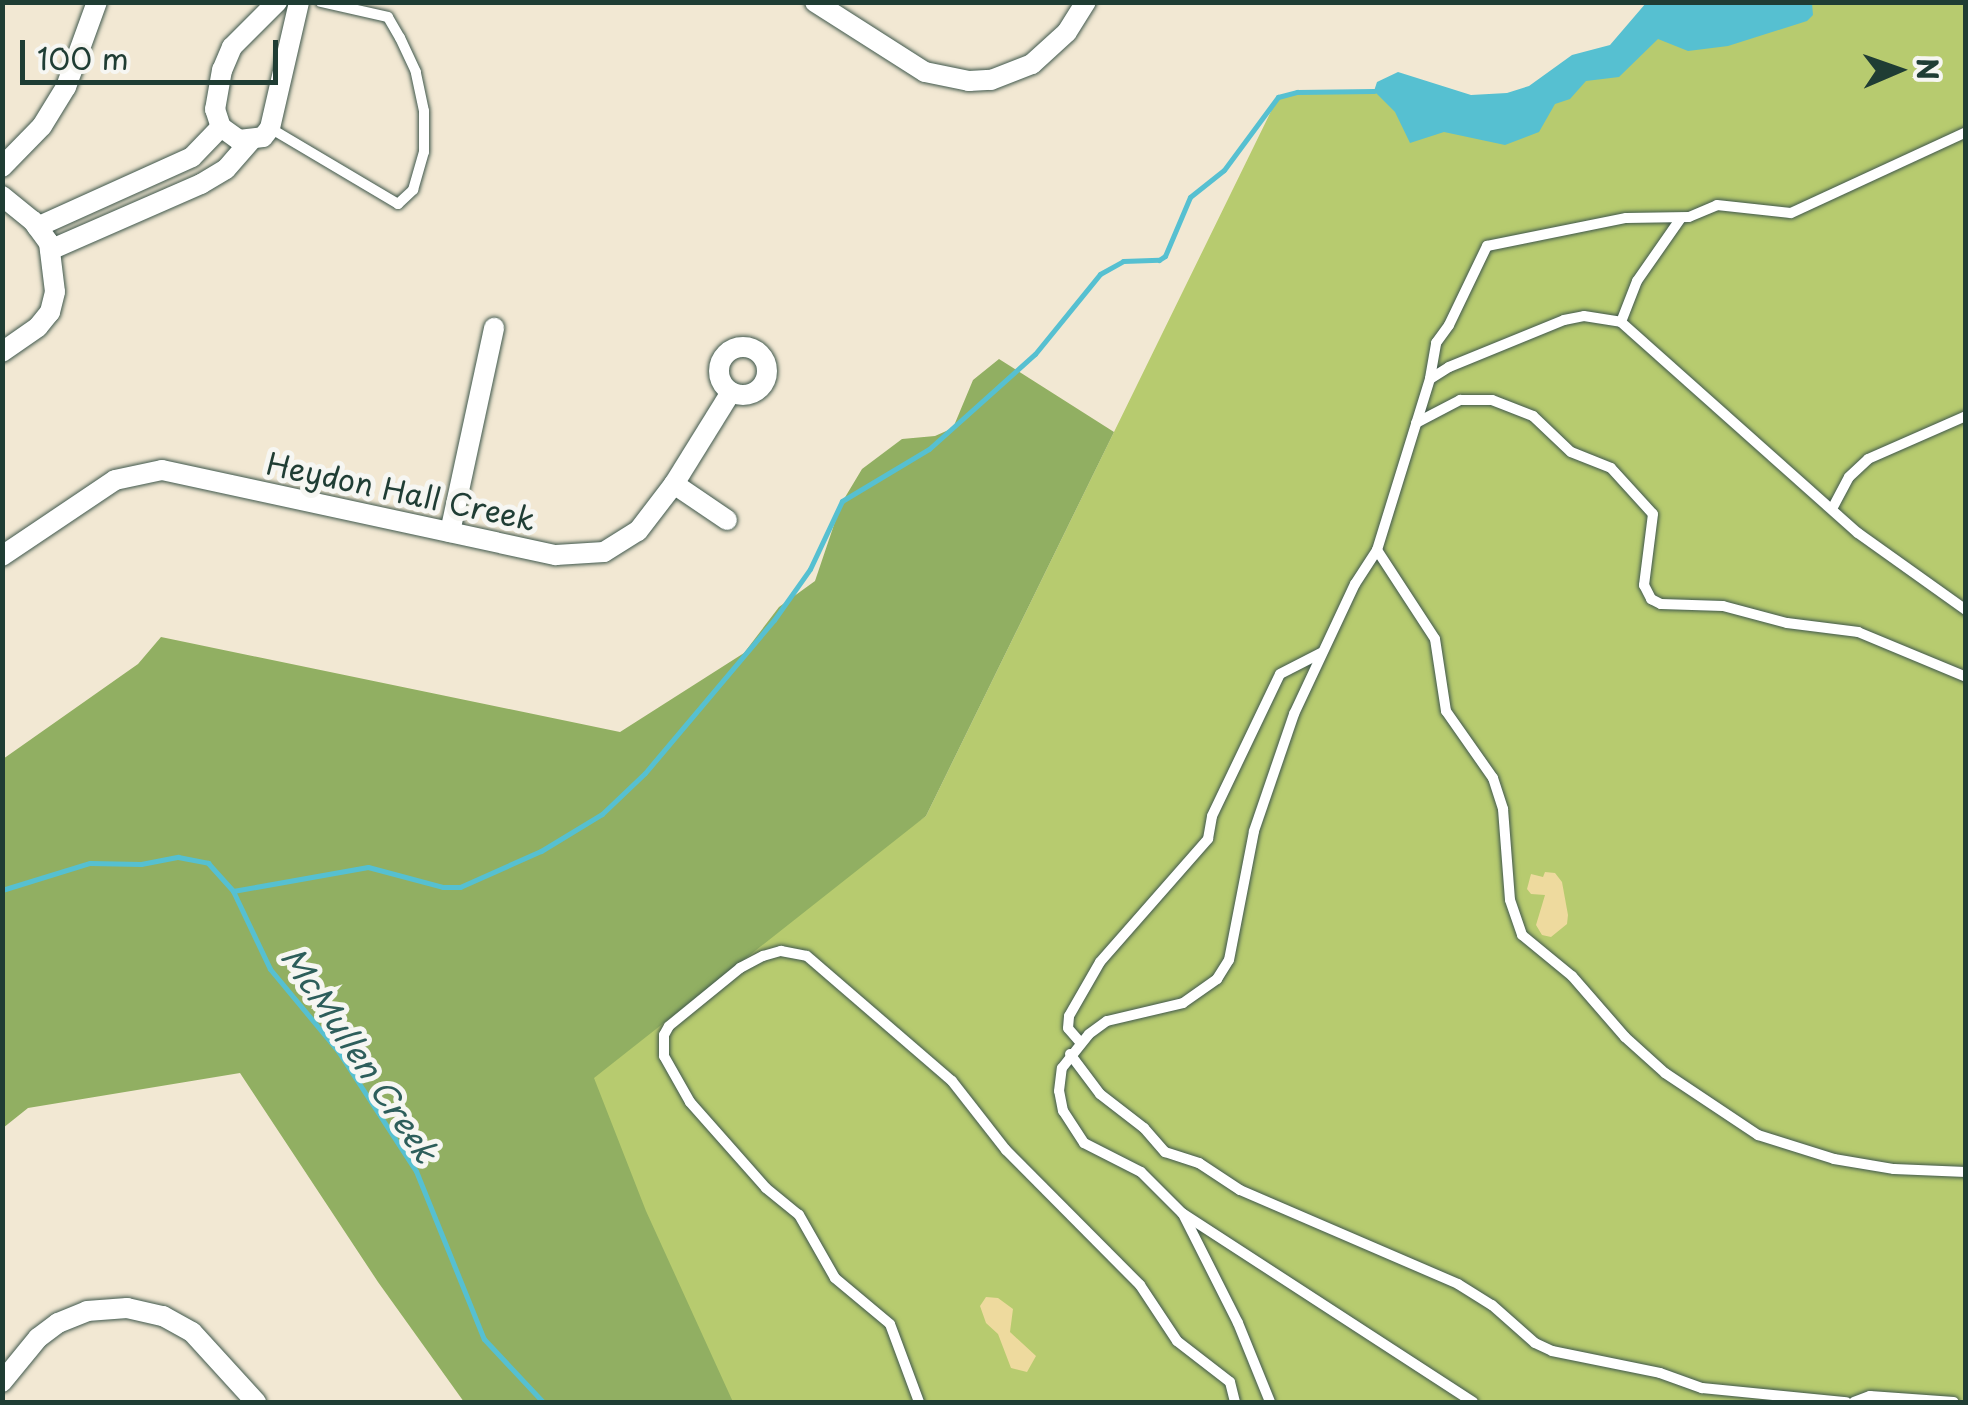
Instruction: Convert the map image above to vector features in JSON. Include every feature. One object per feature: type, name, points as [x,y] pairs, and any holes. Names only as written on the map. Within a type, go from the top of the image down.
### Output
[{"type":"street","points":[[2,167],[42,126],[66,87],[97,2]]},
{"type":"street","points":[[221,127],[216,95],[232,47],[277,2]]},
{"type":"street","points":[[50,250],[226,169],[250,141],[270,128],[299,2]]},
{"type":"street","points":[[815,2],[925,72],[970,81],[991,80],[1032,64],[1067,32],[1086,2]]},
{"type":"street","points":[[221,127],[250,141]]},
{"type":"street","points":[[38,227],[192,157],[221,127]]},
{"type":"street","points":[[2,196],[38,227],[50,250],[55,292],[50,312],[38,327],[2,352]]},
{"type":"street","points":[[450,532],[494,328]]},
{"type":"street","name":"Heydon Hall Creek","points":[[2,556],[115,480],[162,470],[556,555],[604,552],[638,530],[674,484],[731,392]]},
{"type":"street","points":[[674,484],[727,520]]},
{"type":"street","points":[[2,1382],[38,1338],[58,1323],[87,1311],[127,1308],[163,1316],[192,1332],[256,1402]]},
{"type":"lane","points":[[270,128],[398,204],[412,190],[424,152],[424,111],[416,72],[400,38],[388,17],[321,2]]},
{"type":"lane","points":[[1473,1402],[1182,1213],[1149,1178],[1102,1156],[1073,1131],[1060,1091],[1062,1068],[1080,1042],[1106,1022],[1182,1002],[1217,978],[1229,960],[1254,832],[1294,714],[1322,652],[1377,550],[1430,379],[1436,342],[1449,325],[1487,246],[1626,218],[1680,218],[1716,206],[1791,213],[1966,132]]},
{"type":"lane","points":[[127,186],[138,212]]},
{"type":"lane","points":[[1622,322],[1637,281],[1680,218]]},
{"type":"lane","points":[[1430,379],[1449,366],[1564,320],[1584,316],[1622,322],[1832,509],[1911,574],[1966,610]]},
{"type":"lane","points":[[1416,423],[1460,400],[1492,400],[1534,416],[1571,452],[1611,468],[1654,514],[1644,585],[1651,599],[1661,604],[1723,606],[1788,623],[1858,632],[1966,676]]},
{"type":"lane","points":[[1832,509],[1850,476],[1868,459],[1966,416]]},
{"type":"lane","points":[[1377,550],[1435,640],[1446,710],[1494,778],[1504,809],[1510,900],[1522,935],[1572,976],[1625,1037],[1666,1073],[1758,1135],[1834,1159],[1894,1169],[1966,1172]]},
{"type":"lane","points":[[1080,1042],[1068,1028],[1069,1016],[1100,962],[1208,839],[1212,816],[1280,674],[1322,652]]},
{"type":"lane","points":[[918,1402],[890,1324],[835,1278],[800,1216],[766,1188],[690,1102],[664,1056],[664,1035],[669,1026],[740,968],[763,956],[781,951],[807,956],[952,1082],[1006,1150],[1140,1285],[1177,1341],[1230,1382],[1234,1402]]},
{"type":"lane","points":[[1070,1054],[1100,1094],[1144,1128],[1165,1152],[1199,1164],[1240,1190],[1458,1284],[1552,1351],[1638,1367],[1702,1388],[1846,1402]]},
{"type":"lane","points":[[1182,1213],[1238,1323],[1270,1402]]},
{"type":"lane","points":[[1854,1402],[1870,1396],[1954,1402]]},
{"type":"green space","points":[[1664,3],[1965,3],[1965,1402],[543,1402],[425,1165],[926,816],[1278,97],[1303,92],[1373,91],[1398,79],[1492,114],[1629,45]]},
{"type":"green space","points":[[999,359],[1114,432],[926,816],[594,1078],[646,1211],[733,1402],[464,1402],[378,1282],[240,1073],[28,1108],[3,1128],[3,759],[138,664],[161,637],[620,732],[744,653],[779,607],[815,581],[841,504],[862,469],[902,439],[935,436],[953,428],[973,380]]},
{"type":"sand","points":[[1545,872],[1555,873],[1562,882],[1568,915],[1567,924],[1551,937],[1542,935],[1536,925],[1545,895],[1531,894],[1527,889],[1531,874],[1543,877]]},
{"type":"sand","points":[[986,1297],[998,1298],[1013,1309],[1010,1332],[1036,1356],[1027,1372],[1011,1368],[998,1334],[986,1323],[980,1306]]},
{"type":"water","points":[[1646,3],[1812,3],[1813,15],[1807,21],[1728,46],[1688,51],[1658,39],[1619,77],[1586,81],[1570,99],[1555,104],[1539,132],[1505,145],[1444,132],[1410,143],[1395,112],[1374,91],[1377,82],[1398,72],[1471,95],[1507,93],[1529,86],[1572,55],[1610,45]]},
{"type":"waterway","points":[[233,891],[368,867],[443,887],[460,887],[541,851],[602,814],[645,773],[774,620],[810,569],[842,501],[929,449],[1035,354],[1100,274],[1123,261],[1159,260],[1165,256],[1190,197],[1224,170],[1278,97],[1297,92],[1374,91]]},
{"type":"waterway","name":"McMullen Creek","points":[[2,890],[90,863],[141,864],[178,857],[208,863],[233,891],[270,969],[338,1051],[416,1171],[484,1339],[543,1402]]}]
